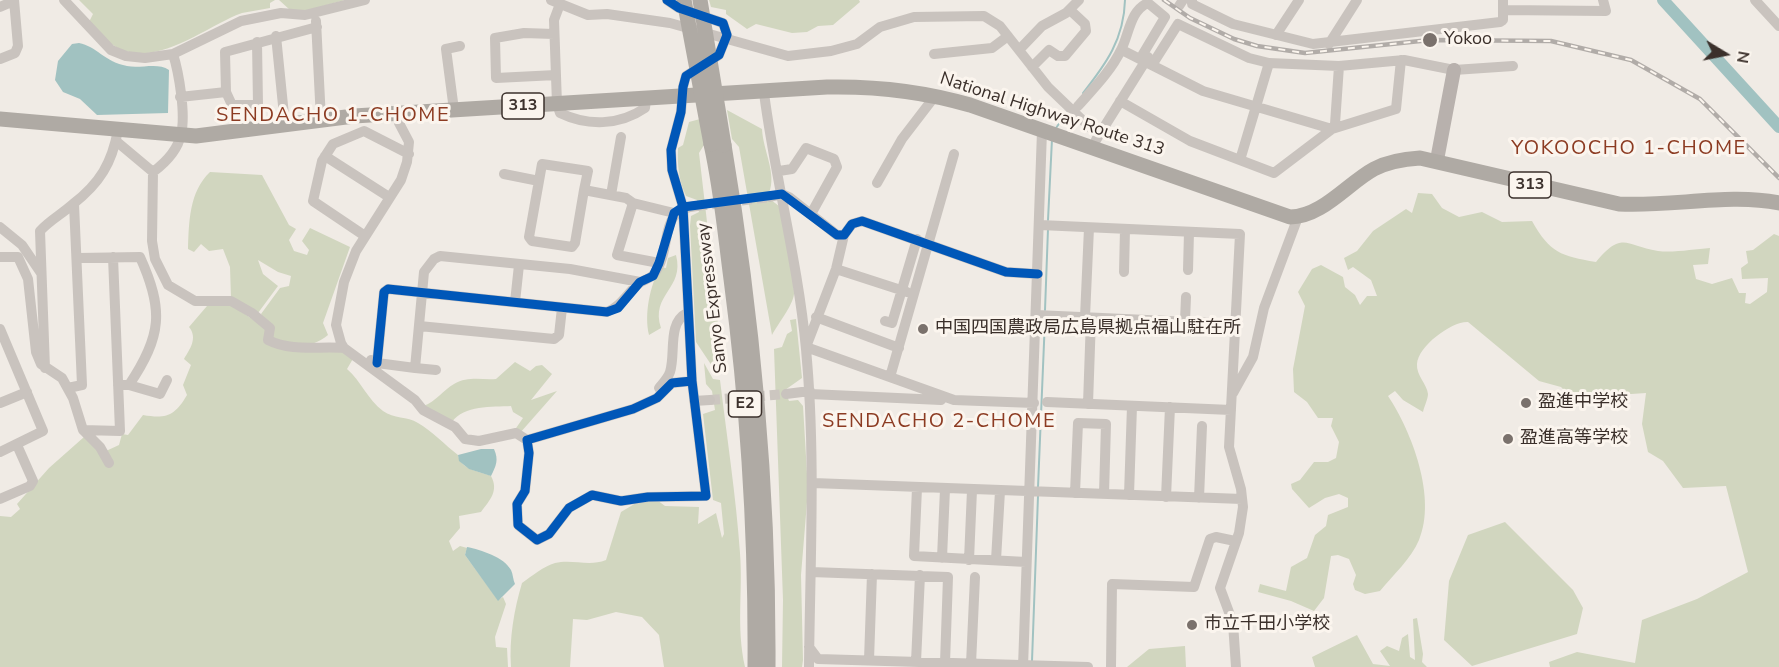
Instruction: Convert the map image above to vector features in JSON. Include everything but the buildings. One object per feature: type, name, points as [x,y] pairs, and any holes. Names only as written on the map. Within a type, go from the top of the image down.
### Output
[{"type":"highway","name":"Sanyo Expressway","points":[[684,0],[718,144],[757,404],[765,536],[768,667]]},
{"type":"highway","name":"Sanyo Expressway","points":[[700,0],[718,144],[745,405],[753,536],[755,667]]},
{"type":"highway","name":"National Highway Route 313","points":[[0,118],[117,135],[212,135],[321,120],[454,110],[849,87],[890,88],[935,96],[1050,134],[1096,142],[1282,215],[1298,217]]},
{"type":"highway","name":"313","points":[[1298,217],[1316,210],[1363,176],[1387,163],[1403,159],[1437,160],[1550,190],[1619,204],[1663,205],[1746,200],[1779,203]]},
{"type":"main road","points":[[1437,160],[1454,70]]},
{"type":"street","points":[[0,7],[14,0],[18,46],[15,52],[0,59]]},
{"type":"street","points":[[64,0],[111,50],[126,56],[145,58],[173,54],[241,21],[280,13],[305,15],[365,0]]},
{"type":"street","points":[[155,259],[173,289],[195,301],[231,301],[267,324],[270,328],[268,340],[280,346],[293,349],[344,348],[415,400],[423,410],[455,427],[465,439],[478,441],[516,433],[527,440],[530,453],[525,491],[517,504],[518,525],[537,540],[549,534],[569,508],[592,495],[621,501],[659,496],[706,496],[694,401],[671,150],[686,76],[719,55],[727,39],[723,23],[679,8],[667,0]]},
{"type":"street","points":[[1019,50],[1042,26],[1070,10],[1079,0]]},
{"type":"street","points":[[1192,0],[1192,4],[1214,17],[1303,42],[1329,44],[1500,22],[1503,20],[1503,5],[1606,11],[1603,0]]},
{"type":"street","points":[[1276,35],[1299,0]]},
{"type":"street","points":[[1329,44],[1357,0]]},
{"type":"street","points":[[1755,0],[1779,26]]},
{"type":"street","points":[[646,100],[645,108],[626,119],[590,124],[560,113],[557,104],[554,34],[556,2],[588,15],[607,14],[670,23],[788,56],[831,51],[857,44],[880,27],[914,17],[984,16],[1000,26],[1032,66],[1071,107],[1096,142],[1179,7]]},
{"type":"street","points":[[1071,107],[1112,66],[1122,50],[1130,21],[1145,3],[1148,3],[1165,17],[1146,62]]},
{"type":"street","points":[[1032,66],[1049,50],[1058,56],[1065,56],[1086,31],[1085,24],[1070,10]]},
{"type":"street","points":[[316,13],[321,120]]},
{"type":"street","points":[[1146,62],[1178,24],[1249,58],[1269,63],[1339,66],[1401,60],[1454,70],[1513,66]]},
{"type":"street","points":[[257,42],[258,105],[232,105],[226,92],[225,52],[276,36],[316,27]]},
{"type":"street","points":[[554,34],[524,33],[495,38],[496,78],[556,75]]},
{"type":"street","points":[[276,36],[285,125]]},
{"type":"street","points":[[934,54],[992,48],[1008,36]]},
{"type":"street","points":[[454,110],[446,49],[460,46]]},
{"type":"street","points":[[1122,50],[1203,91],[1332,129]]},
{"type":"street","points":[[124,385],[144,362],[152,344],[155,295],[158,285],[151,213],[153,172],[172,154],[181,135],[180,97],[173,54]]},
{"type":"street","points":[[1120,101],[1168,130],[1240,160],[1277,172],[1316,139],[1332,129],[1398,107],[1401,60]]},
{"type":"street","points":[[1240,160],[1269,63]]},
{"type":"street","points":[[1332,129],[1335,124],[1339,66]]},
{"type":"street","points":[[180,97],[226,92]]},
{"type":"street","points":[[764,93],[770,139],[779,171],[806,347],[810,393],[813,483],[809,667]]},
{"type":"street","points":[[877,183],[902,139],[935,96]]},
{"type":"street","points":[[344,348],[337,331],[339,305],[350,267],[365,236],[400,180],[409,154],[409,142],[399,123],[398,114]]},
{"type":"street","points":[[365,236],[313,201],[326,156],[333,144],[364,131],[409,154]]},
{"type":"street","points":[[1027,666],[1026,562],[1035,492],[1034,403],[1042,316],[1038,274],[1045,225],[1050,134]]},
{"type":"street","points":[[117,135],[153,172]]},
{"type":"street","points":[[45,368],[40,231],[49,220],[74,204],[110,164],[117,135]]},
{"type":"street","points":[[611,195],[621,137]]},
{"type":"street","points":[[779,171],[792,169],[806,148],[834,159],[837,167],[811,214]]},
{"type":"street","points":[[890,377],[916,294],[954,154]]},
{"type":"street","points":[[326,156],[389,197]]},
{"type":"street","points":[[542,164],[588,171],[584,190],[575,243],[572,247],[532,241],[530,237],[542,164]]},
{"type":"street","points":[[504,174],[539,181]]},
{"type":"street","points":[[584,190],[626,198],[633,203],[678,210],[698,206]]},
{"type":"street","points":[[770,197],[782,194],[811,214],[830,232],[844,235]]},
{"type":"street","points":[[633,203],[617,255],[659,264]]},
{"type":"street","points":[[68,388],[82,385],[74,204]]},
{"type":"street","points":[[377,363],[384,292],[388,289],[607,312],[618,308],[640,282],[653,276],[678,210]]},
{"type":"street","points":[[1233,393],[1253,357],[1264,308],[1298,217]]},
{"type":"street","points":[[806,347],[836,269],[844,235],[852,225],[862,221],[1006,272],[1038,274]]},
{"type":"street","points":[[1045,225],[1240,234],[1229,447],[1242,499],[1239,532],[1220,588],[1233,623],[1236,667]]},
{"type":"street","points":[[0,227],[22,245],[41,274]]},
{"type":"street","points":[[1088,404],[1089,228]]},
{"type":"street","points":[[1124,272],[1125,230]]},
{"type":"street","points":[[1188,270],[1189,232]]},
{"type":"street","points":[[885,321],[891,323],[917,239]]},
{"type":"street","points":[[415,368],[424,272],[434,259],[440,256],[570,269],[640,282]]},
{"type":"street","points":[[0,257],[18,257],[22,262],[28,279],[36,352],[45,368],[62,378],[83,429],[100,447],[109,463]]},
{"type":"street","points":[[83,429],[120,430],[124,385],[113,257]]},
{"type":"street","points":[[78,258],[140,257],[155,295]]},
{"type":"street","points":[[514,302],[519,265]]},
{"type":"street","points":[[836,269],[916,294]]},
{"type":"street","points":[[1185,321],[1186,297]]},
{"type":"street","points":[[419,326],[554,339],[559,334],[562,308]]},
{"type":"street","points":[[649,401],[670,371],[676,324],[681,316],[687,313]]},
{"type":"street","points":[[1042,316],[1235,324]]},
{"type":"street","points":[[816,317],[899,348]]},
{"type":"street","points":[[0,329],[43,431],[0,452]]},
{"type":"street","points":[[806,347],[954,400]]},
{"type":"street","points":[[357,356],[361,352],[377,363],[436,370]]},
{"type":"street","points":[[124,385],[160,393],[167,380]]},
{"type":"street","points":[[527,440],[633,409],[663,393],[672,383],[692,381]]},
{"type":"street","points":[[0,403],[27,392]]},
{"type":"street","points":[[786,394],[810,393],[1034,403]]},
{"type":"street","points":[[694,401],[710,400]]},
{"type":"street","points":[[1047,402],[1231,410]]},
{"type":"street","points":[[1129,495],[1132,406]]},
{"type":"street","points":[[1166,497],[1170,407]]},
{"type":"street","points":[[1075,493],[1078,423],[1106,424],[1104,494]]},
{"type":"street","points":[[1199,498],[1202,426]]},
{"type":"street","points":[[0,499],[30,486],[33,481],[17,445]]},
{"type":"street","points":[[813,483],[1242,499]]},
{"type":"street","points":[[917,488],[914,555],[1026,562]]},
{"type":"street","points":[[942,558],[945,489]]},
{"type":"street","points":[[969,560],[972,490]]},
{"type":"street","points":[[996,560],[1000,491]]},
{"type":"street","points":[[1111,667],[1112,584],[1194,587],[1210,540],[1216,537],[1235,541]]},
{"type":"street","points":[[811,572],[948,577],[945,663]]},
{"type":"street","points":[[869,660],[873,574]]},
{"type":"street","points":[[920,575],[920,664]]},
{"type":"street","points":[[971,663],[975,577]]},
{"type":"street","points":[[809,647],[820,663],[869,660],[893,664],[971,663],[1088,667]]},
{"type":"green space","points":[[79,0],[275,0],[270,3],[270,8],[242,13],[167,49],[151,53],[135,53],[120,49],[103,37],[89,22],[93,14]]},
{"type":"green space","points":[[279,0],[345,0],[305,11],[290,10]]},
{"type":"green space","points":[[709,0],[859,0],[860,2],[833,25],[818,26],[807,32],[792,33],[756,24],[747,29],[726,14],[726,10],[711,7]]},
{"type":"green space","points":[[727,110],[762,129],[771,170],[769,193],[771,200],[779,206],[793,275],[793,298],[772,335],[739,147],[732,139]]},
{"type":"green space","points":[[700,119],[704,145],[699,153],[717,308],[720,372],[716,372],[696,342],[690,226],[691,216],[699,212],[697,200],[686,196],[678,166],[678,148],[683,145],[689,122]]},
{"type":"green space","points":[[210,172],[262,175],[289,225],[296,229],[289,240],[294,251],[307,255],[309,250],[302,241],[310,228],[350,247],[323,323],[328,335],[321,340],[300,346],[271,339],[261,314],[280,288],[289,286],[291,276],[278,272],[258,260],[263,274],[278,286],[258,313],[231,298],[230,267],[223,249],[209,251],[201,244],[194,252],[188,249],[194,198]]},
{"type":"green space","points":[[1418,193],[1432,194],[1442,208],[1459,217],[1482,212],[1502,222],[1532,221],[1538,232],[1551,246],[1565,255],[1584,260],[1596,262],[1612,246],[1619,243],[1658,251],[1710,248],[1708,264],[1693,265],[1696,279],[1712,284],[1732,278],[1739,293],[1746,293],[1745,303],[1750,304],[1767,292],[1768,278],[1742,279],[1741,268],[1748,263],[1746,251],[1753,250],[1774,234],[1779,236],[1779,667],[1550,667],[1549,662],[1577,652],[1635,663],[1642,620],[1697,599],[1748,572],[1726,486],[1683,488],[1663,461],[1648,452],[1642,424],[1646,393],[1572,398],[1561,387],[1539,381],[1468,322],[1445,330],[1429,343],[1419,357],[1417,368],[1428,394],[1423,412],[1403,400],[1395,391],[1388,396],[1406,428],[1423,485],[1424,523],[1416,547],[1407,560],[1380,591],[1365,594],[1355,590],[1353,584],[1356,575],[1349,559],[1338,555],[1331,556],[1324,598],[1314,611],[1291,601],[1258,592],[1260,584],[1286,591],[1291,567],[1307,558],[1315,535],[1326,526],[1328,515],[1348,507],[1348,498],[1339,494],[1325,498],[1309,508],[1292,489],[1291,484],[1300,480],[1314,462],[1328,462],[1336,458],[1339,442],[1331,426],[1333,418],[1318,418],[1307,402],[1294,392],[1293,369],[1305,306],[1298,292],[1312,269],[1321,265],[1343,277],[1345,287],[1355,295],[1360,305],[1367,296],[1377,296],[1371,280],[1353,267],[1348,270],[1344,258],[1357,251],[1373,231],[1406,209],[1412,213]]},
{"type":"green space","points":[[676,255],[676,276],[660,307],[661,328],[649,335],[648,309],[653,283],[660,267],[666,268],[668,258]]},
{"type":"green space","points":[[229,303],[268,330],[264,343],[341,349],[354,357],[347,369],[378,407],[387,414],[418,423],[458,455],[467,467],[491,476],[494,491],[490,499],[481,512],[459,516],[460,528],[449,541],[453,551],[460,546],[467,548],[465,555],[498,600],[503,597],[506,604],[495,637],[496,647],[507,648],[508,667],[0,667],[0,516],[11,517],[20,509],[17,504],[49,468],[84,437],[106,451],[119,445],[122,434],[128,435],[143,415],[158,417],[174,412],[187,395],[183,385],[191,365],[184,359],[193,339],[189,327],[207,306]]},
{"type":"green space","points":[[796,319],[802,378],[785,390],[789,401],[798,400],[803,406],[808,490],[801,575],[803,660],[802,667],[782,667],[783,600],[774,349],[782,347],[787,334],[792,331],[790,320]]},
{"type":"green space","points":[[515,362],[530,371],[542,365],[552,374],[531,400],[557,391],[520,433],[514,431],[523,418],[513,412],[511,406],[471,410],[457,416],[452,422],[423,406],[459,382],[469,379],[496,379]]},
{"type":"green space","points":[[704,363],[713,379],[720,380],[738,532],[741,568],[740,623],[745,667],[664,667],[659,635],[642,617],[616,612],[587,620],[573,619],[570,667],[511,667],[513,625],[522,583],[555,563],[593,563],[606,560],[621,512],[636,503],[657,500],[665,506],[699,507],[698,524],[716,513],[722,538],[724,534],[721,503],[713,500],[703,414],[715,410],[712,391],[706,384]]},
{"type":"green space","points":[[1505,522],[1573,590],[1583,608],[1577,634],[1472,666],[1444,640],[1449,581],[1468,535]]},
{"type":"green space","points":[[1417,618],[1423,654],[1422,662],[1427,667],[1315,667],[1312,657],[1357,635],[1373,664],[1390,666],[1380,651],[1387,646],[1399,651],[1402,638],[1408,634],[1410,657],[1415,660],[1413,619]]},
{"type":"green space","points":[[1185,646],[1186,667],[1127,667],[1149,649]]},
{"type":"water","points":[[79,43],[91,47],[119,64],[132,67],[160,66],[169,70],[168,113],[97,115],[80,99],[63,92],[55,80],[58,61],[72,44]]},
{"type":"water","points":[[481,449],[494,449],[496,453],[496,463],[491,476],[469,469],[459,461],[458,455]]},
{"type":"water","points":[[467,547],[498,558],[511,570],[515,584],[498,601],[465,555]]},
{"type":"waterway","points":[[1083,93],[1099,72],[1117,39],[1124,14],[1125,0]]},
{"type":"waterway","points":[[1663,0],[1779,127]]},
{"type":"waterway","points":[[1056,128],[1068,111]]},
{"type":"waterway","points":[[1048,220],[1052,139]]},
{"type":"waterway","points":[[1045,310],[1048,229]]},
{"type":"waterway","points":[[1038,487],[1045,319]]},
{"type":"waterway","points":[[1032,661],[1038,496]]},
{"type":"tunnel","points":[[697,206],[770,197]]},
{"type":"tunnel","points":[[710,400],[786,394]]},
{"type":"railway","points":[[1164,0],[1190,18],[1234,39],[1257,46],[1305,53],[1430,40],[1551,41],[1631,60],[1700,99],[1779,178]]},
{"type":"cycle path","points":[[667,0],[679,8],[723,23],[727,35],[719,55],[686,76],[681,112],[671,150],[672,170],[683,207],[692,381],[706,496],[648,497],[621,501],[592,495],[569,508],[549,534],[537,540],[518,525],[517,504],[525,491],[529,453],[527,440],[633,409],[657,398],[672,383],[692,381]]},
{"type":"cycle path","points":[[377,363],[384,292],[388,289],[607,312],[618,308],[640,282],[653,276],[674,213],[683,207],[782,194],[837,235],[844,235],[852,224],[862,221],[1006,272],[1038,274]]},
{"type":"place","name":"Yokoo","points":[[1430,40]]},
{"type":"place","name":"中国四国農政局広島県拠点福山駐在所","points":[[923,329]]},
{"type":"place","name":"盈進中学校","points":[[1526,403]]},
{"type":"place","name":"盈進高等学校","points":[[1508,439]]},
{"type":"place","name":"市立千田小学校","points":[[1192,625]]},
{"type":"district","name":"SENDACHO 1-CHOME","points":[[333,116]]},
{"type":"district","name":"YOKOOCHO 1-CHOME","points":[[1629,149]]},
{"type":"district","name":"SENDACHO 2-CHOME","points":[[939,422]]}]
